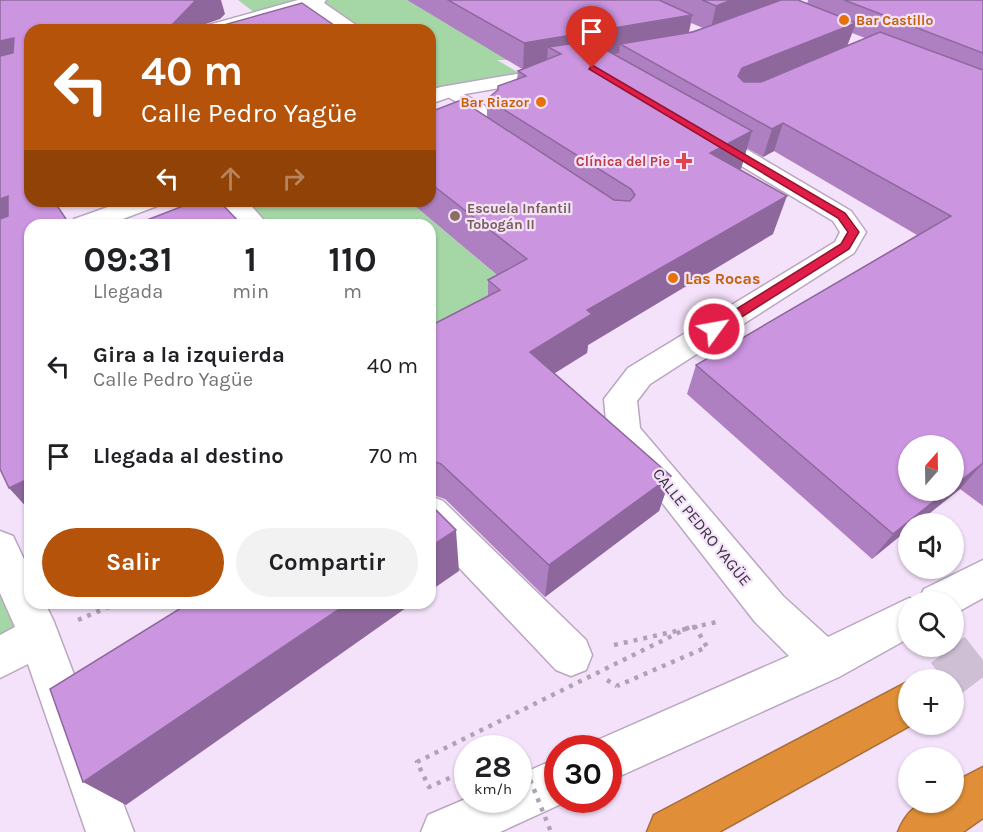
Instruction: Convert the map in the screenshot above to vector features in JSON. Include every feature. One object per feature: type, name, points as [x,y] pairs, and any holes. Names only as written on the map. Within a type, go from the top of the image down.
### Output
[{"type":"highway","points":[[671,832],[898,709]]},
{"type":"highway","points":[[922,832],[983,790]]},
{"type":"street","points":[[233,24],[314,1],[346,24]]},
{"type":"street","points":[[244,4],[260,16]]},
{"type":"street","points":[[436,90],[580,69]]},
{"type":"street","name":"CALLE PEDRO YAGÜE","points":[[680,120],[842,216],[853,232],[845,247],[639,376],[620,399],[624,432],[769,609],[824,662]]},
{"type":"street","points":[[99,219],[132,207]]},
{"type":"street","points":[[238,207],[250,219]]},
{"type":"street","points":[[436,518],[571,655]]},
{"type":"street","points":[[0,548],[24,602]]},
{"type":"street","points":[[959,591],[983,578]]},
{"type":"street","points":[[27,609],[39,636],[110,832]]},
{"type":"street","points":[[622,752],[824,662],[898,623]]},
{"type":"street","points":[[0,657],[39,636]]},
{"type":"street","points":[[445,832],[487,813]]},
{"type":"lane","points":[[436,90],[478,108],[488,125],[472,136],[491,149]]},
{"type":"path","points":[[571,655],[728,619]]},
{"type":"path","points":[[472,735],[597,673],[694,625],[707,647],[617,686],[597,673],[571,655]]},
{"type":"path","points":[[454,744],[417,762],[429,787],[454,776]]},
{"type":"path","points":[[532,784],[551,832]]},
{"type":"green space","points":[[238,0],[407,0],[509,60],[497,60],[528,78],[436,97],[436,24],[232,24],[259,16]]},
{"type":"green space","points":[[239,207],[416,207],[430,219],[250,219]]},
{"type":"green space","points":[[436,224],[518,293],[436,336]]},
{"type":"green space","points":[[0,582],[18,627],[0,636]]},
{"type":"building","points":[[0,0],[196,0],[173,24],[24,24],[24,207],[58,207],[66,219],[24,219],[24,481],[9,488],[0,469],[0,219],[8,216],[8,196],[0,199],[0,56],[13,53],[14,38],[0,41]]},
{"type":"building","points":[[448,0],[659,0],[692,15],[524,43]]},
{"type":"building","points":[[702,0],[732,0],[716,6]]},
{"type":"building","points":[[781,0],[798,0],[856,23],[742,68],[738,76],[744,82],[761,82],[880,32],[983,70],[983,463],[964,478],[964,435],[898,435],[898,501],[934,501],[919,513],[898,513],[898,530],[893,534],[696,365],[951,216],[783,123],[772,129],[620,44],[693,32]]},
{"type":"building","points":[[844,0],[983,0],[983,53]]},
{"type":"building","points":[[302,3],[332,24],[227,24]]},
{"type":"building","points":[[590,41],[752,131],[710,153],[787,196],[587,310],[592,314],[530,352],[671,476],[549,565],[441,464],[436,462],[436,323],[500,290],[488,280],[527,259],[436,188],[436,110],[461,100],[614,200],[630,201],[635,195],[631,189],[487,99],[498,90],[498,86],[526,76],[518,71],[561,54],[548,47]]},
{"type":"building","points":[[180,207],[225,207],[236,219],[150,219]]},
{"type":"building","points":[[436,510],[456,530],[436,543]]},
{"type":"building","points":[[179,609],[339,609],[83,782],[50,689]]},
{"type":"tunnel","points":[[958,669],[983,650]]},
{"type":"place","name":"Bar Castillo","points":[[844,20]]},
{"type":"place","name":"Bar Riazor","points":[[541,102]]},
{"type":"place","name":"Clínica del Pie","points":[[684,161]]},
{"type":"place","name":"Escuela Infantil Tobogán II","points":[[455,216]]},
{"type":"place","name":"Las Rocas","points":[[673,278]]},
{"type":"route","points":[[592,68],[842,216],[853,232],[845,247],[714,329]]}]
